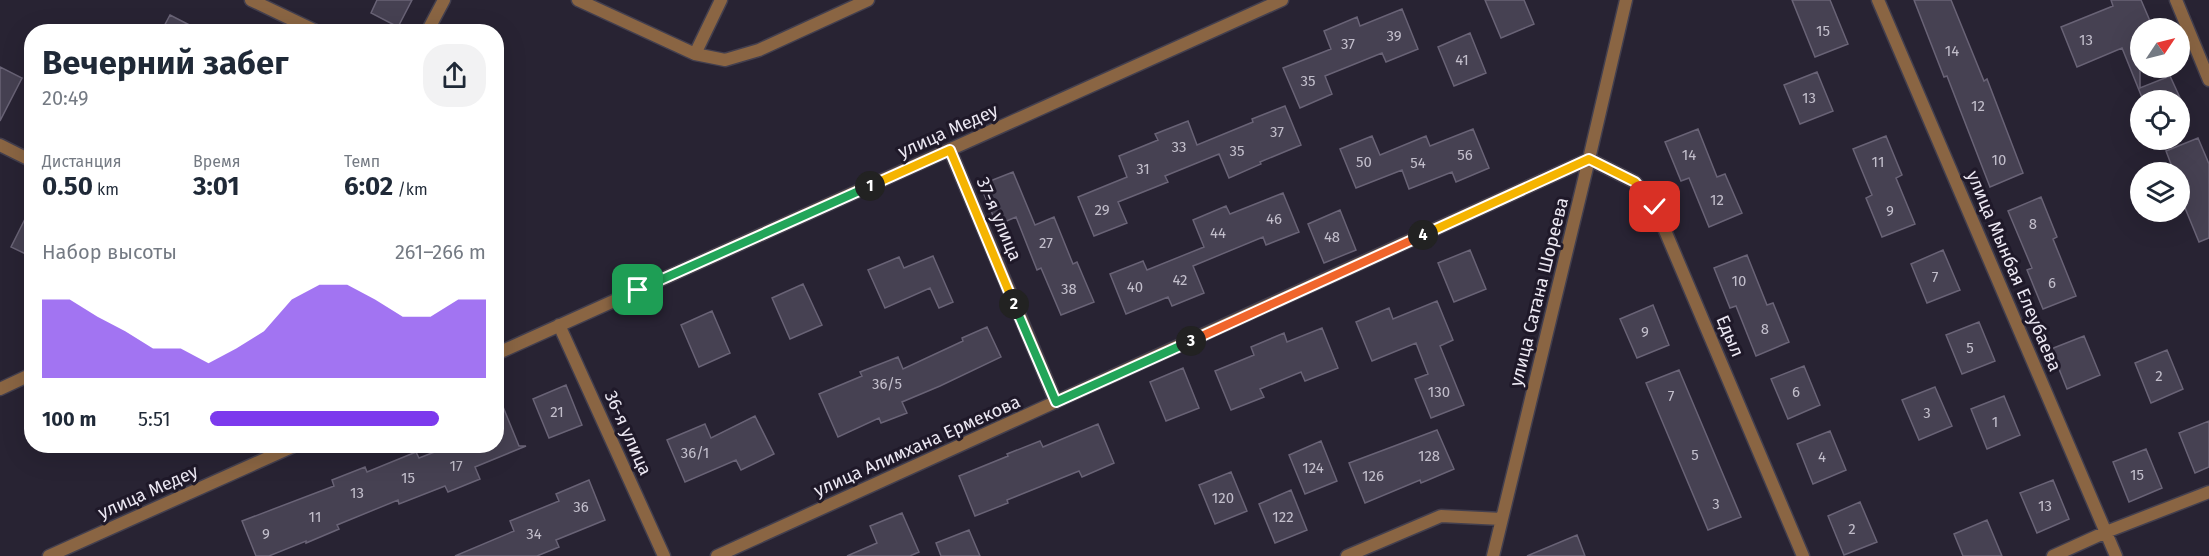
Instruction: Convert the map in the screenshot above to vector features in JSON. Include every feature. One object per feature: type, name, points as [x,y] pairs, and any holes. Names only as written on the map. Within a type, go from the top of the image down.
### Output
[{"type":"street","points":[[251,0],[301,24]]},
{"type":"street","points":[[431,24],[444,0]]},
{"type":"street","points":[[578,0],[695,54],[725,60],[759,50],[868,0]]},
{"type":"street","points":[[695,54],[721,0]]},
{"type":"street","name":"улица Медеу","points":[[504,350],[1282,0]]},
{"type":"street","name":"улица Сатана Шореева","points":[[1493,556],[1626,0]]},
{"type":"street","name":"улица Мынбая Елеубаева","points":[[1878,0],[2116,556]]},
{"type":"street","points":[[2176,0],[2209,80]]},
{"type":"street","points":[[0,146],[24,157]]},
{"type":"street","name":"37-я улица","points":[[950,150],[1056,402]]},
{"type":"street","name":"улица Алимхана Ермекова","points":[[717,556],[1589,159]]},
{"type":"street","name":"Едыл","points":[[1589,159],[1635,182],[1655,207],[1803,556]]},
{"type":"street","name":"36-я улица","points":[[559,325],[664,556]]},
{"type":"street","points":[[0,389],[24,378]]},
{"type":"street","name":"улица Медеу","points":[[49,556],[278,453]]},
{"type":"street","points":[[2053,556],[2106,532],[2209,492]]},
{"type":"street","points":[[1347,556],[1441,516],[1502,519]]},
{"type":"building","points":[[377,0],[412,0],[400,24],[392,24],[371,13]]},
{"type":"building","points":[[1485,0],[1524,0],[1534,24],[1501,38]]},
{"type":"building","points":[[1792,0],[1830,0],[1848,44],[1815,57]]},
{"type":"building","points":[[1914,0],[1951,0],[1984,81],[1987,79],[2023,173],[1990,187],[1947,76],[1944,77]]},
{"type":"building","points":[[2111,0],[2141,0],[2149,18],[2130,18],[2130,68],[2122,48],[2077,67],[2061,27],[2113,6]]},
{"type":"building","points":[[1402,9],[1418,49],[1386,62],[1382,53],[1325,76],[1332,94],[1300,108],[1283,68],[1331,49],[1324,31],[1357,17],[1360,26]]},
{"type":"building","points":[[170,15],[187,24],[165,24]]},
{"type":"building","points":[[1470,33],[1486,73],[1454,86],[1438,47]]},
{"type":"building","points":[[0,67],[22,78],[0,121]]},
{"type":"building","points":[[1817,72],[1833,111],[1800,124],[1784,85]]},
{"type":"building","points":[[2134,78],[2140,78],[2140,88],[2165,78],[2171,78],[2176,90],[2139,90]]},
{"type":"building","points":[[1285,106],[1301,145],[1229,178],[1219,154],[1165,176],[1168,182],[1118,202],[1127,223],[1094,236],[1078,197],[1127,177],[1119,156],[1158,140],[1155,134],[1188,121],[1197,145]]},
{"type":"building","points":[[1473,129],[1489,168],[1456,182],[1452,172],[1409,189],[1402,170],[1356,188],[1340,149],[1372,136],[1380,155],[1426,136],[1430,146]]},
{"type":"building","points":[[1698,129],[1717,177],[1725,174],[1742,213],[1709,227],[1689,178],[1681,181],[1665,142]]},
{"type":"building","points":[[1886,136],[1902,175],[1896,178],[1915,224],[1882,237],[1866,198],[1872,195],[1853,149]]},
{"type":"building","points":[[2198,138],[2209,164],[2209,238],[2199,242],[2190,220],[2190,162],[2170,162],[2166,151],[2190,150],[2190,141]]},
{"type":"building","points":[[1013,172],[1035,225],[1054,217],[1073,264],[1077,262],[1094,302],[1061,315],[1041,268],[1037,270],[1016,217],[997,225],[980,185]]},
{"type":"building","points":[[1283,193],[1299,232],[1266,245],[1263,237],[1193,266],[1204,293],[1172,306],[1168,297],[1126,314],[1110,274],[1143,261],[1147,270],[1204,247],[1193,220],[1226,206],[1230,214]]},
{"type":"building","points":[[2041,197],[2057,237],[2053,239],[2076,296],[2043,309],[2027,270],[2032,268],[2008,211]]},
{"type":"building","points":[[1340,210],[1356,250],[1324,263],[1308,224]]},
{"type":"building","points":[[24,221],[24,253],[11,247]]},
{"type":"building","points":[[1470,250],[1486,289],[1454,302],[1438,263]]},
{"type":"building","points":[[1943,250],[1960,290],[1927,303],[1911,264]]},
{"type":"building","points":[[1747,255],[1767,305],[1773,303],[1789,342],[1756,356],[1736,306],[1730,308],[1714,268]]},
{"type":"building","points":[[933,256],[953,302],[939,308],[930,288],[885,308],[868,270],[899,257],[904,268]]},
{"type":"building","points":[[803,284],[822,325],[790,339],[772,298]]},
{"type":"building","points":[[1437,301],[1453,340],[1440,346],[1464,405],[1431,418],[1415,379],[1428,374],[1416,343],[1372,361],[1356,322],[1389,308],[1393,319]]},
{"type":"building","points":[[1653,305],[1669,345],[1637,358],[1620,319]]},
{"type":"building","points":[[712,311],[730,353],[699,367],[681,325]]},
{"type":"building","points":[[1979,322],[1995,361],[1962,374],[1946,335]]},
{"type":"building","points":[[987,327],[1001,357],[902,402],[907,413],[881,423],[879,418],[838,437],[819,394],[862,376],[860,372],[898,357],[903,369]]},
{"type":"building","points":[[1322,328],[1338,368],[1305,381],[1301,372],[1260,389],[1264,397],[1231,410],[1215,371],[1254,355],[1251,347],[1284,333],[1287,342]]},
{"type":"building","points":[[2084,336],[2100,375],[2067,389],[2051,349]]},
{"type":"building","points":[[2167,350],[2183,389],[2151,403],[2135,363]]},
{"type":"building","points":[[1804,366],[1820,405],[1788,419],[1771,379]]},
{"type":"building","points":[[1183,368],[1199,408],[1166,421],[1150,382]]},
{"type":"building","points":[[1679,370],[1741,517],[1708,530],[1646,383]]},
{"type":"building","points":[[566,385],[582,425],[549,438],[533,399]]},
{"type":"building","points":[[1935,387],[1952,426],[1919,440],[1902,400]]},
{"type":"building","points":[[2004,396],[2020,435],[1987,449],[1971,409]]},
{"type":"building","points":[[504,409],[519,446],[526,446],[475,467],[480,479],[448,492],[445,486],[399,504],[398,500],[337,525],[339,529],[306,543],[306,541],[269,556],[256,556],[242,521],[334,486],[332,480],[365,467],[367,472],[414,453],[416,453],[419,458],[432,453],[504,453]]},
{"type":"building","points":[[755,416],[774,454],[741,470],[736,460],[685,482],[667,440],[705,424],[711,438]]},
{"type":"building","points":[[2209,421],[2209,467],[2195,473],[2179,433]]},
{"type":"building","points":[[1098,424],[1114,463],[1082,477],[1079,471],[1007,500],[1008,503],[975,516],[959,476],[1040,441],[1043,447]]},
{"type":"building","points":[[1437,430],[1454,469],[1421,483],[1420,480],[1365,503],[1349,463]]},
{"type":"building","points":[[1830,431],[1846,470],[1813,484],[1797,444]]},
{"type":"building","points":[[1321,441],[1337,481],[1305,494],[1289,455]]},
{"type":"building","points":[[2146,449],[2162,488],[2129,502],[2113,462]]},
{"type":"building","points":[[1231,472],[1247,511],[1215,524],[1199,485]]},
{"type":"building","points":[[589,480],[605,520],[556,540],[559,547],[537,556],[455,556],[514,531],[510,521],[559,501],[556,494]]},
{"type":"building","points":[[2053,480],[2069,519],[2037,533],[2020,493]]},
{"type":"building","points":[[1291,490],[1307,530],[1275,543],[1259,504]]},
{"type":"building","points":[[1860,502],[1877,542],[1844,555],[1828,516]]},
{"type":"building","points":[[902,513],[919,552],[910,556],[847,556],[877,543],[870,526]]},
{"type":"building","points":[[1987,520],[2002,556],[1963,556],[1954,534]]},
{"type":"building","points":[[969,530],[980,556],[941,556],[936,543]]},
{"type":"building","points":[[1577,535],[1585,556],[1527,556]]},
{"type":"route","points":[[638,290],[950,150],[1056,402],[1589,159],[1635,182],[1655,207]]}]
